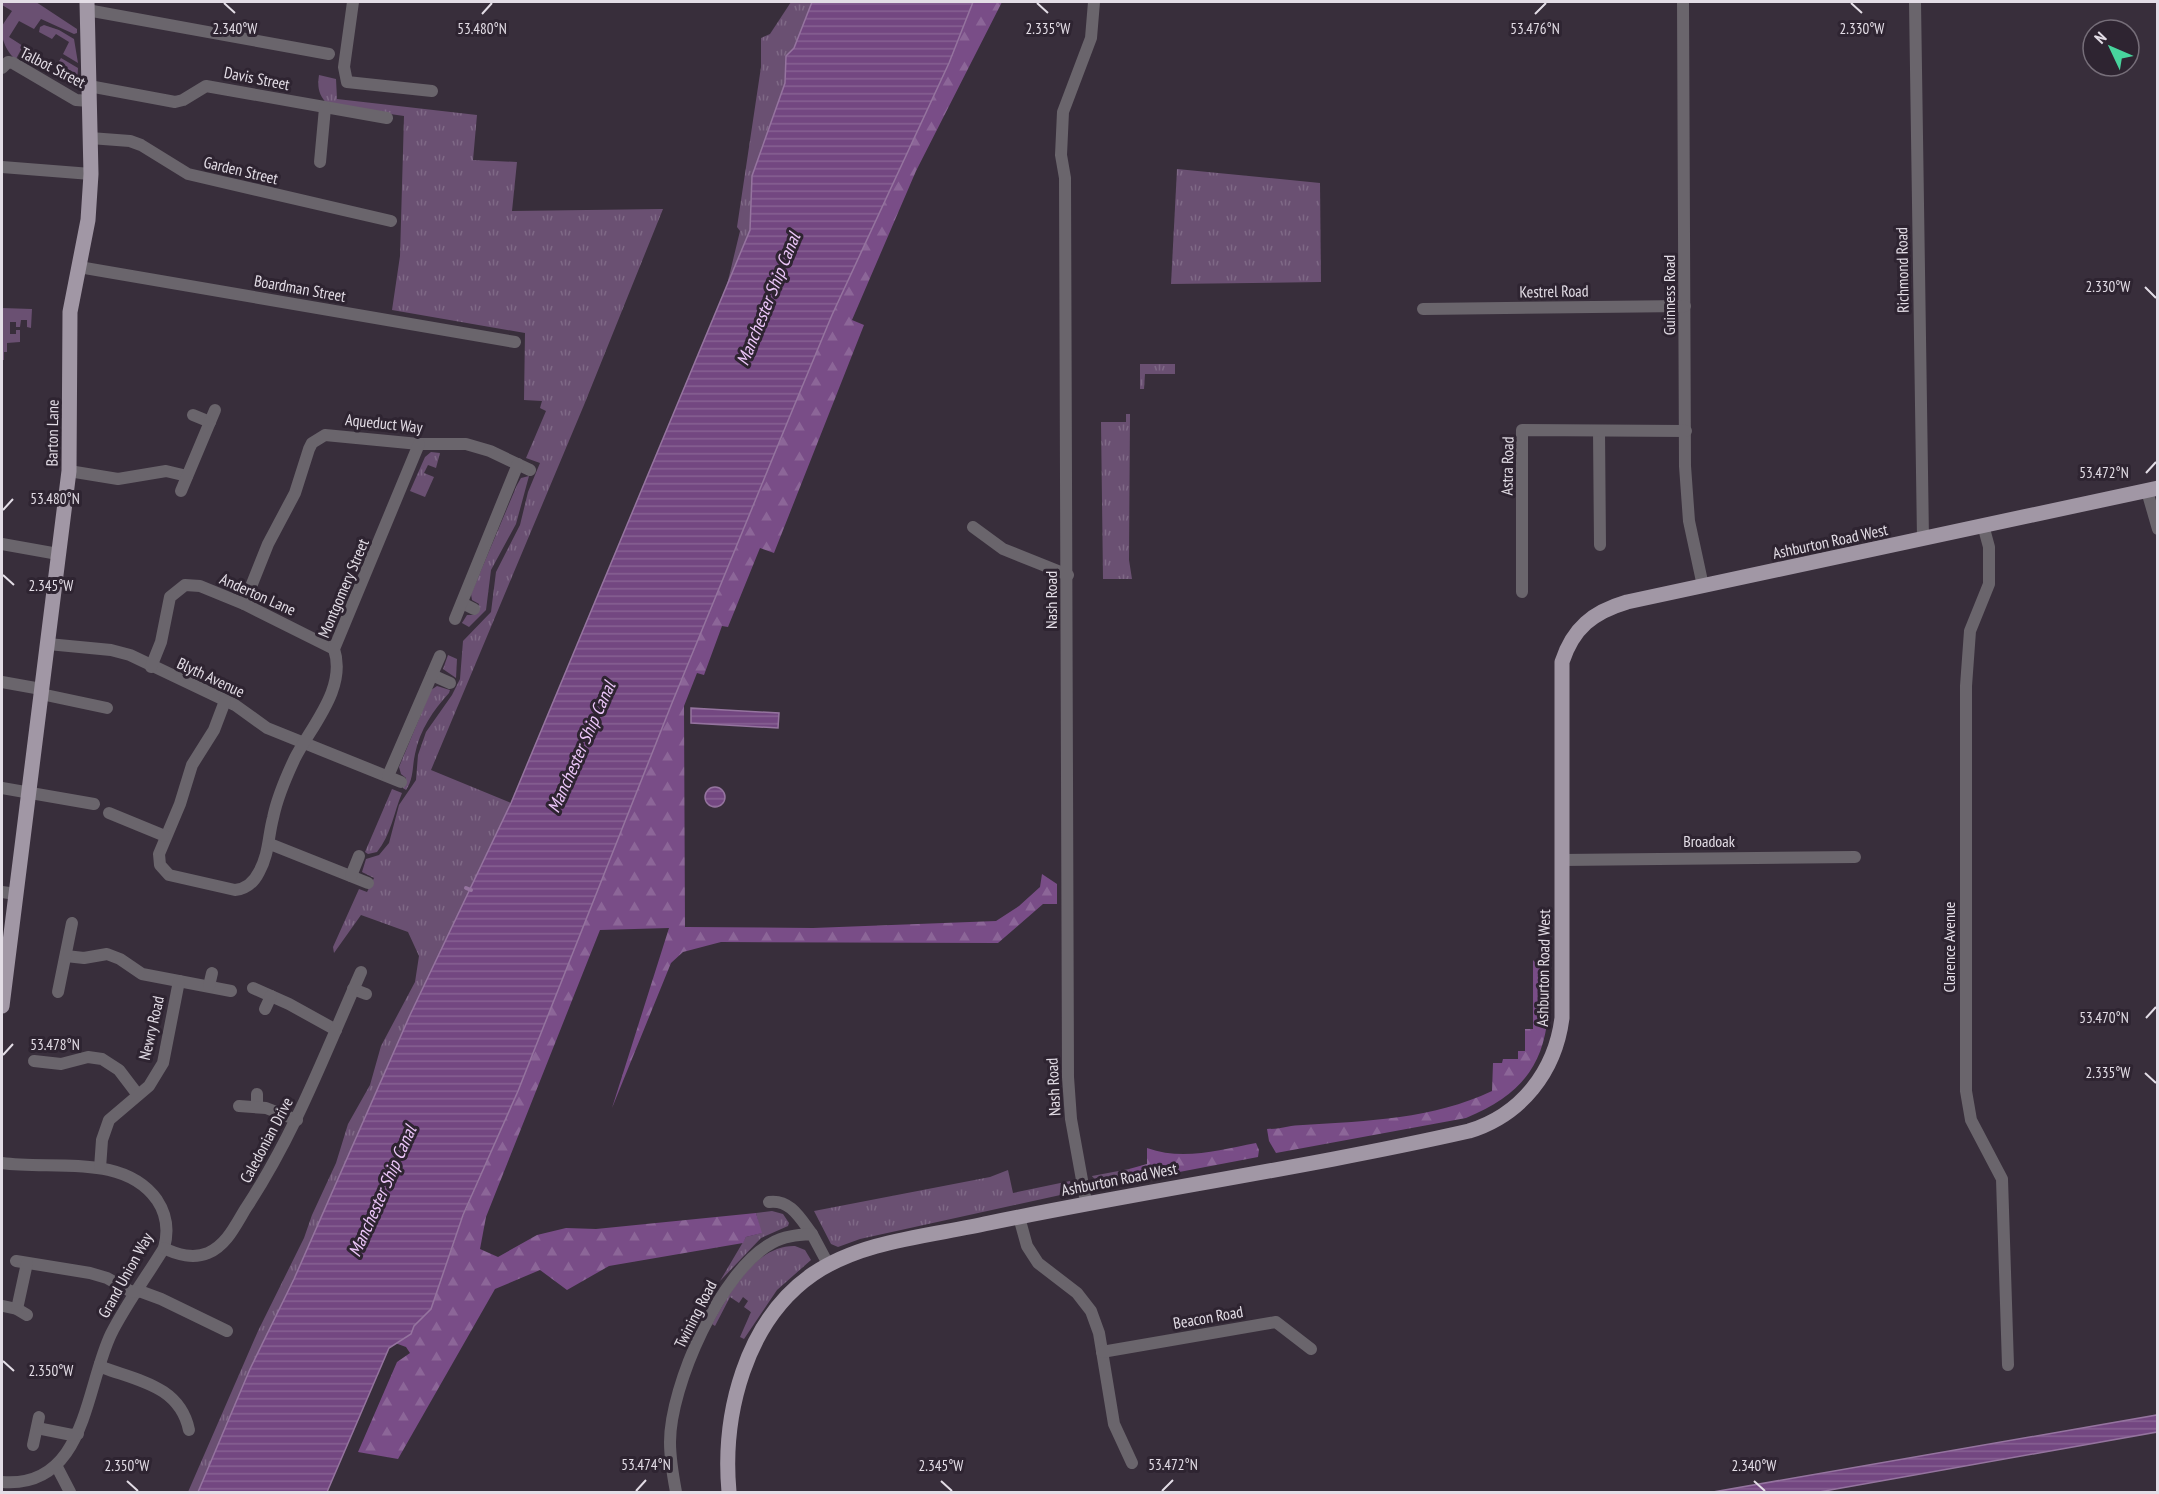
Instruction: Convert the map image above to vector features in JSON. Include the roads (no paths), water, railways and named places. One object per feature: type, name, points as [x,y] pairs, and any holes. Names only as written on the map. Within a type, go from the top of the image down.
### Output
[{"type":"main road","name":"Barton Lane","points":[[2,999],[9,893],[28,792],[69,471],[70,312],[88,220],[91,174],[87,6]]},
{"type":"main road","name":"Ashburton Road West","points":[[729,1492],[727,1462],[730,1424],[745,1367],[761,1334],[783,1302],[797,1287],[828,1264],[881,1245],[1086,1202],[1452,1135],[1485,1126],[1524,1099],[1546,1071],[1560,1036],[1563,1000],[1562,662],[1567,648],[1583,624],[1594,614],[1608,608],[1703,586],[2152,490]]},
{"type":"street","points":[[353,2],[344,67],[346,82],[432,91]]},
{"type":"street","name":"Nash Road","points":[[1086,1202],[1069,1099],[1067,294],[1061,138],[1067,98],[1091,38],[1094,2]]},
{"type":"street","name":"Guinness Road","points":[[1683,2],[1686,432],[1689,521],[1703,586]]},
{"type":"street","name":"Richmond Road","points":[[1915,2],[1923,539]]},
{"type":"street","points":[[87,6],[329,54]]},
{"type":"street","name":"Talbot Street","points":[[2,66],[13,63],[76,100],[89,93]]},
{"type":"street","name":"Davis Street","points":[[89,93],[175,102],[206,86],[387,118]]},
{"type":"street","points":[[320,162],[325,108]]},
{"type":"street","name":"Garden Street","points":[[90,138],[130,141],[141,145],[188,174],[391,221]]},
{"type":"street","points":[[2,167],[91,174]]},
{"type":"street","name":"Boardman Street","points":[[79,267],[515,342]]},
{"type":"street","name":"Kestrel Road","points":[[1423,309],[1685,306]]},
{"type":"street","points":[[181,490],[215,410]]},
{"type":"street","points":[[193,415],[210,422]]},
{"type":"street","name":"Astra Road","points":[[1522,592],[1522,430],[1686,432]]},
{"type":"street","points":[[1599,430],[1600,545]]},
{"type":"street","name":"Aqueduct Way","points":[[244,604],[268,544],[291,503],[312,443],[325,435],[419,444],[466,444],[530,470]]},
{"type":"street","name":"Montgomery Street","points":[[165,836],[159,854],[160,865],[170,875],[235,890],[243,890],[254,881],[270,844],[278,803],[296,757],[316,726],[337,678],[338,665],[334,649],[419,444]]},
{"type":"street","points":[[455,619],[518,464]]},
{"type":"street","points":[[69,471],[118,479],[165,471],[187,476]]},
{"type":"street","points":[[2152,490],[2157,529]]},
{"type":"street","name":"Clarence Avenue","points":[[1983,525],[1989,547],[1989,584],[1970,631],[1966,686],[1966,1091],[1971,1119],[2002,1179],[2008,1365]]},
{"type":"street","points":[[973,527],[1003,549],[1068,575]]},
{"type":"street","points":[[2,544],[58,554]]},
{"type":"street","name":"Anderton Lane","points":[[151,667],[161,642],[167,603],[179,587],[200,586],[244,604],[334,649]]},
{"type":"street","points":[[462,603],[474,609]]},
{"type":"street","name":"Blyth Avenue","points":[[48,644],[111,650],[130,655],[225,701],[267,728],[401,782]]},
{"type":"street","points":[[388,776],[440,656]]},
{"type":"street","points":[[432,675],[450,683]]},
{"type":"street","points":[[2,682],[107,708]]},
{"type":"street","points":[[109,813],[165,836],[180,804],[192,765],[214,730],[225,701]]},
{"type":"street","points":[[2,788],[94,804]]},
{"type":"street","points":[[270,844],[368,883]]},
{"type":"street","points":[[351,876],[359,856]]},
{"type":"street","name":"Broadoak","points":[[1562,860],[1855,857]]},
{"type":"street","points":[[58,992],[72,923]]},
{"type":"street","points":[[66,956],[84,958],[107,954],[142,974],[231,991]]},
{"type":"street","name":"Caledonian Drive","points":[[164,1248],[183,1255],[200,1256],[209,1253],[225,1241],[269,1174],[297,1120],[360,972]]},
{"type":"street","points":[[209,986],[212,973]]},
{"type":"street","name":"Newry Road","points":[[100,1168],[102,1140],[107,1123],[119,1109],[149,1086],[164,1063],[179,981]]},
{"type":"street","points":[[253,988],[336,1030]]},
{"type":"street","points":[[353,989],[366,994]]},
{"type":"street","points":[[265,1009],[271,996]]},
{"type":"street","points":[[34,1060],[50,1070],[88,1057],[102,1059],[118,1070],[138,1095]]},
{"type":"street","points":[[239,1106],[257,1100],[297,1120]]},
{"type":"street","name":"Grand Union Way","points":[[2,1163],[100,1168],[131,1176],[154,1196],[167,1223],[164,1248],[110,1336],[73,1445],[56,1465],[24,1480],[2,1482]]},
{"type":"street","points":[[769,1202],[778,1201],[792,1208],[812,1234],[828,1264]]},
{"type":"street","points":[[1019,1217],[1027,1246],[1038,1263],[1077,1293],[1091,1311],[1102,1352],[1114,1424],[1132,1463]]},
{"type":"street","name":"Twining Road","points":[[676,1492],[670,1442],[676,1408],[697,1342],[716,1304],[740,1270],[769,1244],[789,1237],[812,1234]]},
{"type":"street","points":[[3,1306],[22,1312],[21,1262],[90,1273],[136,1292],[161,1299],[227,1331]]},
{"type":"street","name":"Beacon Road","points":[[1102,1352],[1276,1322],[1311,1349]]},
{"type":"street","points":[[100,1364],[104,1368],[167,1393],[180,1405],[189,1430]]},
{"type":"street","points":[[33,1445],[38,1422],[72,1435],[78,1434]]},
{"type":"street","points":[[56,1465],[70,1492]]},
{"type":"water","name":"Manchester Ship Canal","points":[[812,2],[973,2],[949,63],[832,315],[792,411],[672,703],[518,1091],[463,1215],[431,1309],[414,1326],[411,1334],[389,1348],[327,1492],[198,1492],[250,1369],[294,1279],[410,1015],[511,803],[750,230],[752,176],[785,83],[786,56],[794,48]]},
{"type":"water","points":[[691,708],[779,713],[778,728],[691,723]]},
{"type":"water","points":[[715,787],[722,790],[725,797],[722,804],[715,807],[708,804],[705,797],[708,790]]},
{"type":"water","points":[[2157,1415],[2157,1432],[1819,1492],[1713,1492]]},
{"type":"waterway","points":[[466,888],[471,890]]}]
